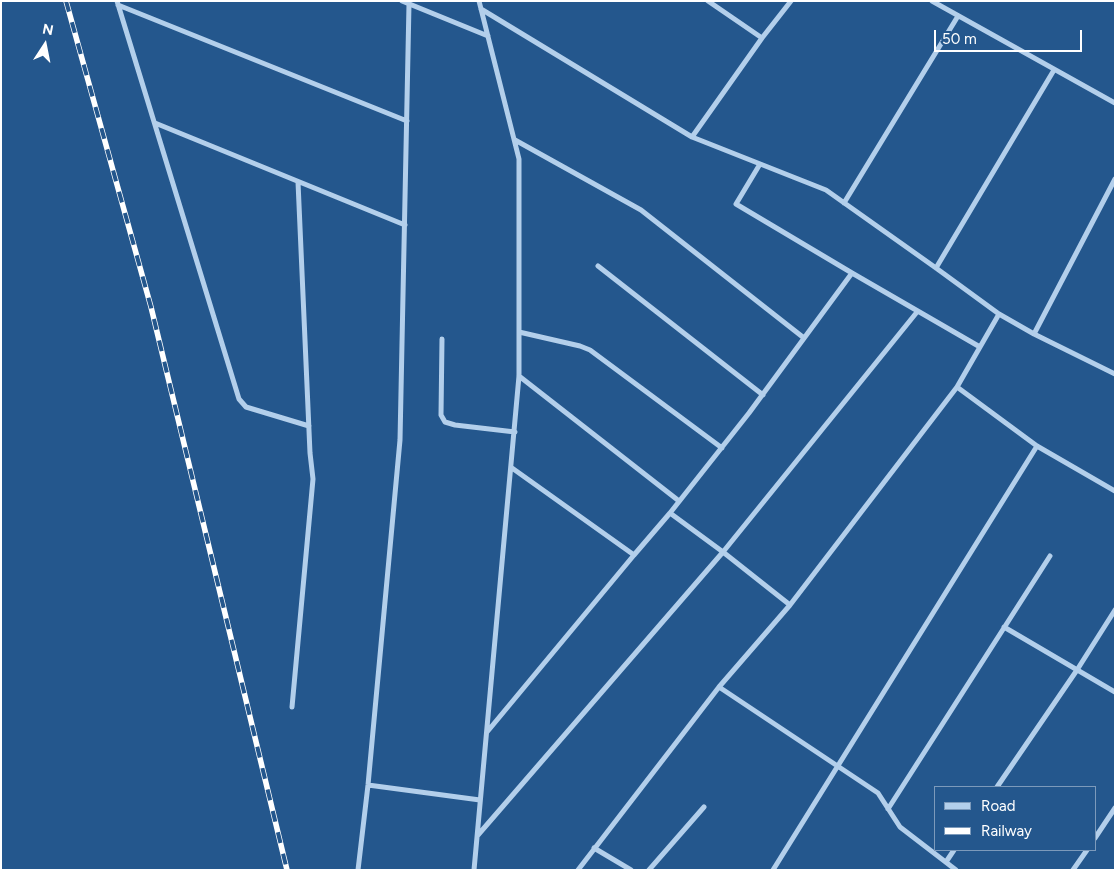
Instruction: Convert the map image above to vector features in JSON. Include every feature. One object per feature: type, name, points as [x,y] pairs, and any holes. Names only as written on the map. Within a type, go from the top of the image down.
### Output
[{"type":"street","points":[[402,1],[488,36]]},
{"type":"street","points":[[474,870],[519,376],[519,158],[478,1]]},
{"type":"street","points":[[708,1],[762,38]]},
{"type":"street","points":[[692,137],[762,38],[791,1]]},
{"type":"street","points":[[932,1],[1115,103]]},
{"type":"street","points":[[118,3],[407,121]]},
{"type":"street","points":[[118,3],[239,399],[246,407],[309,426]]},
{"type":"street","points":[[358,870],[368,785],[400,440],[409,4]]},
{"type":"street","points":[[480,8],[692,137],[826,190],[999,314],[1034,334],[1115,374]]},
{"type":"street","points":[[844,203],[958,16]]},
{"type":"street","points":[[936,268],[1054,70]]},
{"type":"street","points":[[155,123],[405,225]]},
{"type":"street","points":[[514,140],[641,210],[804,338]]},
{"type":"street","points":[[760,164],[736,204],[917,312],[980,347]]},
{"type":"street","points":[[1034,334],[1115,179]]},
{"type":"street","points":[[292,708],[313,479],[310,454],[298,182]]},
{"type":"street","points":[[598,266],[763,394]]},
{"type":"street","points":[[487,733],[722,448],[852,273]]},
{"type":"street","points":[[477,836],[723,552],[917,312]]},
{"type":"street","points":[[578,870],[719,687],[790,604],[957,387],[999,314]]},
{"type":"street","points":[[519,332],[590,350],[722,448]]},
{"type":"street","points":[[442,340],[441,415],[445,422],[455,425],[515,432]]},
{"type":"street","points":[[519,376],[679,502]]},
{"type":"street","points":[[957,387],[1037,446],[1115,491]]},
{"type":"street","points":[[772,870],[1037,446]]},
{"type":"street","points":[[512,468],[634,556]]},
{"type":"street","points":[[670,513],[790,604]]},
{"type":"street","points":[[888,809],[1050,556]]},
{"type":"street","points":[[998,786],[1077,670],[1115,610]]},
{"type":"street","points":[[1004,627],[1115,692]]},
{"type":"street","points":[[719,687],[878,793],[900,827],[956,870]]},
{"type":"street","points":[[368,785],[480,800]]},
{"type":"street","points":[[649,870],[704,807]]},
{"type":"street","points":[[1096,836],[1115,808]]},
{"type":"street","points":[[594,848],[631,870]]},
{"type":"street","points":[[946,862],[953,851]]},
{"type":"street","points":[[1073,870],[1086,851]]},
{"type":"railway","points":[[66,1],[151,307],[287,870]]}]
